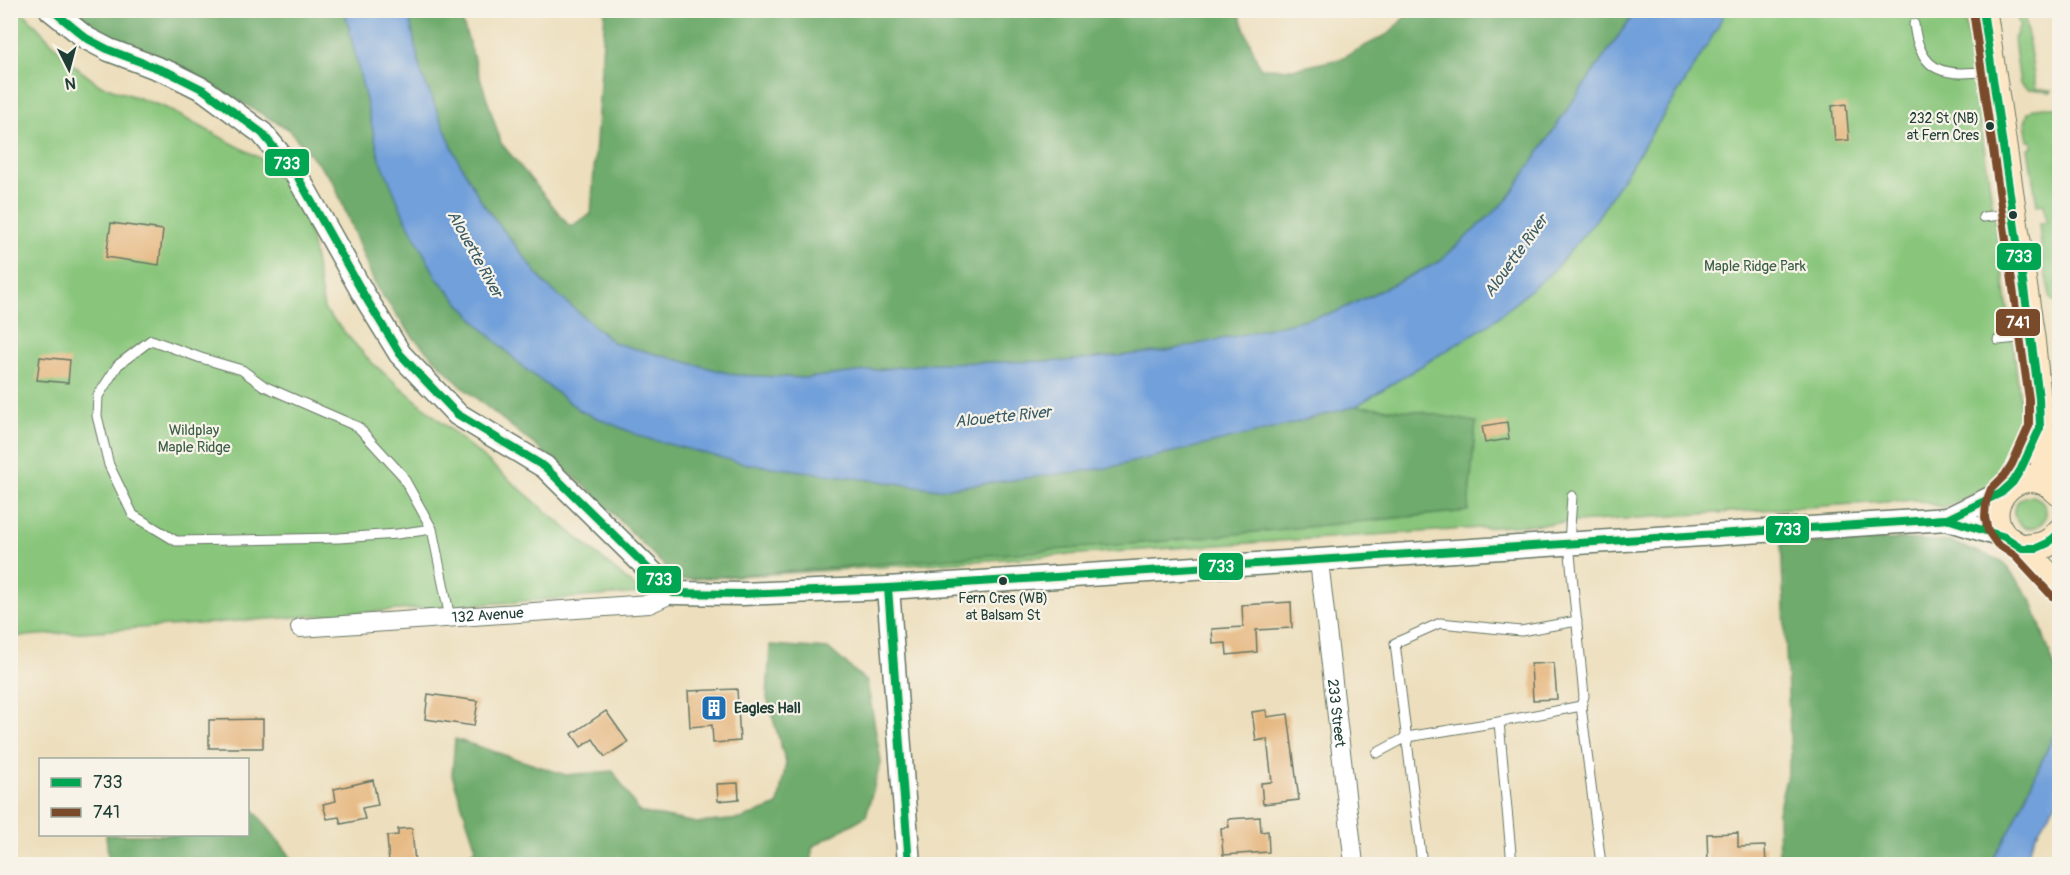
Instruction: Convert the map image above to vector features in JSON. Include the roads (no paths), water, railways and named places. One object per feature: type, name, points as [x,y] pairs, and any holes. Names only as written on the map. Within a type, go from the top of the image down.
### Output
[{"type":"main road","points":[[1983,10],[2031,337],[2045,470],[2055,488]]},
{"type":"main road","points":[[2040,428],[2021,469],[1996,504],[1995,516],[1998,527],[2060,589]]},
{"type":"main road","points":[[2007,487],[2027,478],[2040,479],[2055,488]]},
{"type":"main road","points":[[2013,543],[2037,548],[2059,534]]},
{"type":"main road","points":[[2059,534],[2056,564],[2060,580]]},
{"type":"street","points":[[60,14],[86,38],[109,50],[170,73],[204,90],[262,133],[296,174],[363,295],[400,354],[457,414],[545,467],[673,593],[723,594],[888,588],[1947,519],[2013,543]]},
{"type":"street","points":[[1947,519],[2007,487]]},
{"type":"street","name":"233 Street","points":[[1319,561],[1354,864]]},
{"type":"street","points":[[888,588],[909,864]]},
{"type":"street","name":"132 Avenue","points":[[300,628],[649,604],[673,593]]},
{"type":"lane","points":[[1914,24],[1920,51],[1932,65],[1946,72],[1959,74],[1992,70]]},
{"type":"lane","points":[[1983,217],[2012,213]]},
{"type":"lane","points":[[1998,340],[2031,337]]},
{"type":"lane","points":[[432,529],[339,538],[176,541],[134,515],[109,465],[97,416],[98,396],[118,365],[151,340],[242,370],[264,386],[358,427],[402,476],[432,529],[450,618]]},
{"type":"lane","points":[[1572,496],[1569,544],[1584,696],[1581,706],[1601,864]]},
{"type":"lane","points":[[1422,864],[1395,643],[1440,623],[1521,631],[1577,621]]},
{"type":"lane","points":[[1377,753],[1407,737],[1581,706]]},
{"type":"lane","points":[[1499,722],[1512,864]]},
{"type":"water","name":"Alouette River","points":[[345,11],[408,11],[421,73],[457,158],[483,204],[545,284],[614,343],[735,375],[807,378],[934,363],[1067,361],[1166,351],[1336,312],[1439,262],[1508,199],[1636,11],[1725,11],[1717,29],[1683,85],[1596,220],[1553,271],[1490,324],[1356,406],[1276,428],[1107,468],[940,489],[742,463],[645,438],[581,411],[523,367],[482,328],[437,278],[404,216],[379,156]]},
{"type":"water","points":[[2059,729],[2059,798],[2036,834],[2023,864],[1990,864],[2011,829],[2055,732]]},
{"type":"place","name":"232 St (NB) at Fern Cres","points":[[1990,126]]},
{"type":"place","name":"Fern Cres (WB) at Balsam St","points":[[1003,581]]},
{"type":"place","name":"Eagles Hall","points":[[714,708]]},
{"type":"park label","name":"Maple Ridge Park","points":[[1755,266]]},
{"type":"park label","name":"Wildplay Maple Ridge","points":[[194,438]]}]
